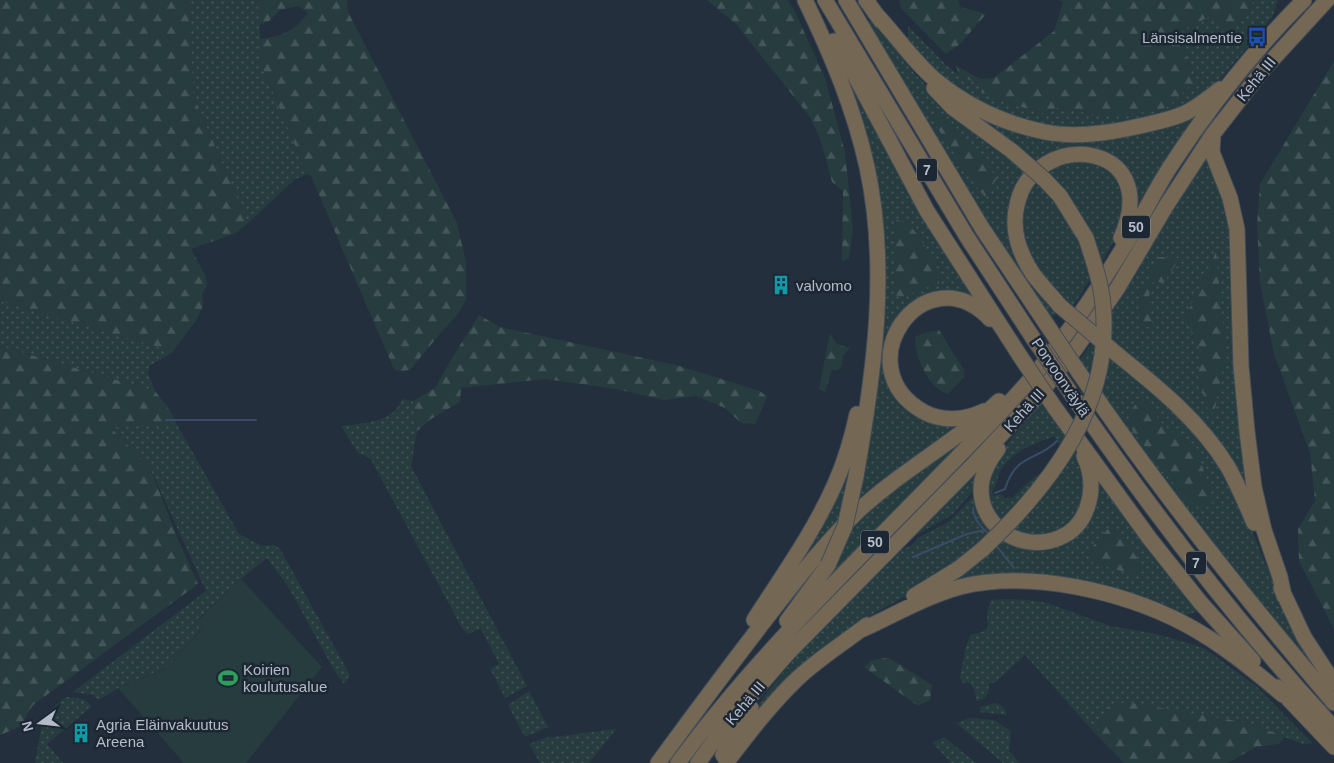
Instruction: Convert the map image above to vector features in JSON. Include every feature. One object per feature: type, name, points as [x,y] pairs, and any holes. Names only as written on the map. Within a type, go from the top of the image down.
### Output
[{"type":"highway","points":[[710,720],[723,698],[794,612],[828,565],[845,526],[856,476],[874,355],[878,267],[875,221],[867,169],[861,142],[838,71],[807,0]]},
{"type":"highway","points":[[807,0],[853,72],[927,211],[1055,408],[1150,539],[1200,602],[1334,747]]},
{"type":"highway","name":"Porvoonväylä","points":[[825,0],[967,237],[1068,390],[1140,490],[1201,570],[1269,654],[1334,728]]},
{"type":"highway","name":"Porvoonväylä","points":[[846,0],[972,211],[1080,374],[1192,530],[1267,624],[1334,703]]},
{"type":"highway","points":[[726,763],[750,731],[798,678],[823,656],[874,619],[958,569],[983,549],[1028,504],[1066,450],[1091,402],[1100,370],[1104,327],[1099,280],[1086,238],[1060,196],[1012,151],[960,112],[935,89],[901,49],[866,0]]},
{"type":"highway","name":"Kehä III","points":[[678,763],[710,720],[776,645],[986,428],[1042,365],[1085,309],[1102,283],[1171,166],[1238,74],[1304,0]]},
{"type":"highway","name":"Kehä III","points":[[698,763],[727,724],[788,653],[1009,428],[1076,348],[1112,297],[1166,206],[1213,134],[1262,71],[1327,0]]},
{"type":"highway","points":[[875,13],[896,35],[923,69],[938,83],[978,109],[1016,124],[1045,132],[1077,134],[1117,131],[1174,117],[1188,112],[1238,74]]},
{"type":"highway","points":[[1213,134],[1212,152],[1230,198],[1237,229],[1242,374],[1253,479],[1258,509],[1269,549],[1280,577],[1284,596]]},
{"type":"highway","points":[[1102,283],[1129,216],[1129,192],[1126,181],[1114,165],[1095,156],[1082,154],[1054,160],[1037,171],[1024,185],[1018,199],[1015,214],[1015,230],[1018,245],[1033,273],[1060,306],[1164,392],[1192,420],[1220,455],[1236,482],[1284,596],[1304,637],[1334,683]]},
{"type":"highway","points":[[710,693],[818,519],[836,482],[850,445],[878,297]]},
{"type":"highway","points":[[996,404],[978,414],[952,419],[935,417],[914,406],[900,392],[892,374],[891,354],[895,333],[901,322],[916,308],[936,300],[956,300],[979,309],[996,326],[1020,356]]},
{"type":"highway","points":[[658,763],[786,592],[824,545],[857,512],[886,488],[975,422],[1020,381],[1042,365]]},
{"type":"highway","points":[[1009,428],[1002,444],[988,462],[984,472],[982,482],[984,504],[988,515],[995,525],[1008,536],[1018,541],[1041,544],[1066,536],[1076,528],[1085,514],[1090,500],[1089,466],[1070,428]]},
{"type":"highway","points":[[859,631],[927,598],[960,588],[1011,581],[1075,587],[1128,601],[1184,623],[1247,664],[1284,695]]},
{"type":"highway","points":[[719,763],[737,729],[788,653]]},
{"type":"green space","points":[[0,0],[190,0],[193,95],[248,223],[236,233],[191,249],[206,277],[207,286],[202,294],[203,306],[197,319],[173,351],[0,301]]},
{"type":"green space","points":[[190,0],[258,0],[262,66],[307,174],[294,180],[248,223],[193,95]]},
{"type":"green space","points":[[258,0],[347,0],[348,12],[457,223],[466,262],[466,300],[458,314],[410,370],[398,371],[394,369],[311,176],[307,174],[262,66],[260,39],[276,36],[293,29],[308,13],[298,6],[280,10],[269,21],[259,25]]},
{"type":"green space","points":[[707,0],[788,0],[796,14],[825,78],[845,152],[853,229],[849,259],[842,261],[843,191],[832,182],[821,141],[810,117],[736,24]]},
{"type":"green space","points":[[899,0],[958,0],[960,7],[986,14],[960,44],[946,54],[901,8]]},
{"type":"green space","points":[[1058,0],[1254,0],[1232,33],[1212,15],[1188,28],[1176,29],[1179,32],[1194,82],[1170,105],[1159,111],[1095,116],[1059,107],[1043,113],[1000,101],[982,92],[978,84],[959,75],[956,66],[981,79],[994,78],[1054,31],[1063,2]]},
{"type":"green space","points":[[1254,0],[1278,0],[1273,16],[1213,88],[1201,98],[1171,113],[1115,125],[1065,128],[1017,120],[945,83],[908,44],[908,26],[947,66],[959,75],[978,84],[1000,101],[1043,113],[1059,107],[1095,116],[1125,113],[1190,66],[1176,29],[1188,28],[1212,15],[1232,33]]},
{"type":"green space","points":[[866,20],[875,22],[914,73],[940,100],[1029,172],[1010,221],[1059,311],[1050,319],[985,220]]},
{"type":"green space","points":[[836,52],[983,307],[942,295],[891,333],[904,403],[969,419],[854,509],[880,243]]},
{"type":"green space","points":[[1334,61],[1334,629],[1299,561],[1298,529],[1315,501],[1310,453],[1274,354],[1260,283],[1257,224],[1260,184]]},
{"type":"green space","points":[[961,103],[1078,136],[1207,104],[1188,128],[1133,213],[1109,157],[1038,165]]},
{"type":"green space","points":[[935,109],[969,144],[997,178],[985,197],[934,123]]},
{"type":"green space","points":[[1204,155],[1209,159],[1230,212],[1253,507],[1241,483],[1109,341],[1109,316],[1133,279],[1172,205]]},
{"type":"green space","points":[[1077,159],[1110,168],[1125,195],[1117,235],[1101,264],[1044,171]]},
{"type":"green space","points":[[1035,178],[1058,204],[1079,241],[1092,277],[1071,309],[1030,259],[1019,217]]},
{"type":"green space","points":[[896,220],[907,222],[920,238],[938,270],[939,285],[920,289],[902,298],[894,294]]},
{"type":"green space","points":[[1216,252],[1226,353],[1214,414],[1208,410],[1198,376],[1201,351],[1185,318]]},
{"type":"green space","points":[[1159,257],[1180,258],[1163,284],[1154,279],[1148,304],[1155,328],[1140,326],[1138,299]]},
{"type":"green space","points":[[0,301],[173,351],[149,366],[148,373],[155,391],[0,346]]},
{"type":"green space","points":[[479,315],[500,327],[676,365],[760,391],[767,397],[755,424],[741,423],[725,408],[696,396],[664,400],[616,389],[545,379],[461,388],[460,402],[431,419],[417,431],[413,401],[435,388]]},
{"type":"green space","points":[[939,330],[964,370],[964,377],[948,394],[937,388],[928,378],[916,349],[915,337]]},
{"type":"green space","points":[[830,333],[837,344],[850,348],[843,356],[842,366],[838,370],[832,370],[825,392],[819,389]]},
{"type":"green space","points":[[1094,340],[1185,418],[1233,486],[1283,605],[1332,686],[1311,665],[1193,519],[1078,362]],"holes":[[[1144,401],[1164,426],[1195,448],[1132,409]]]},
{"type":"green space","points":[[0,346],[155,391],[171,412],[176,423],[111,428],[150,468],[198,584],[33,705],[20,727],[0,735]]},
{"type":"green space","points":[[402,399],[413,401],[417,431],[411,466],[527,686],[505,698],[490,669],[499,664],[481,629],[468,634],[462,628],[370,458],[358,453],[341,426],[385,417],[398,407]]},
{"type":"green space","points":[[1140,399],[1144,401],[1164,426],[1195,447],[1210,487],[1213,502],[1203,511],[1183,496],[1129,426],[1132,409]]},
{"type":"green space","points":[[1043,401],[1067,437],[1060,445],[1054,436],[1031,445],[1006,463],[999,473],[992,492],[993,496],[1001,494],[1005,498],[1012,498],[1026,484],[1046,469],[1026,495],[999,523],[988,503],[986,490],[989,477],[1004,449]]},
{"type":"green space","points":[[176,423],[239,534],[262,546],[274,545],[280,549],[350,675],[344,684],[334,670],[289,588],[267,558],[198,619],[203,627],[168,667],[118,688],[99,700],[92,695],[73,692],[206,591],[150,468],[110,427]]},
{"type":"green space","points":[[981,424],[801,610],[856,518]]},
{"type":"green space","points":[[1074,447],[1086,474],[1080,516],[1050,538],[1008,531]]},
{"type":"green space","points":[[855,452],[840,522],[782,589]]},
{"type":"green space","points":[[982,463],[978,485],[952,515],[916,535],[915,534]]},
{"type":"green space","points":[[1095,475],[1201,610],[1179,618],[1095,588],[947,588],[952,578],[1003,537],[1066,539]]},
{"type":"green space","points":[[977,492],[995,529],[940,577],[855,624],[834,640],[735,740],[772,686],[828,622],[902,549],[911,546],[918,538],[950,521]]},
{"type":"green space","points":[[1112,524],[1144,567],[1132,574],[1093,563],[1087,553]]},
{"type":"green space","name":"Koirien koulutusalue","points":[[241,579],[322,667],[246,763],[184,763],[118,688],[168,667],[203,628],[198,620]]},
{"type":"green space","points":[[1007,599],[1047,603],[1110,626],[1157,634],[1204,648],[1256,686],[1312,743],[1303,744],[1248,723],[1110,705],[1094,732],[1025,655],[996,682],[989,683],[987,695],[983,699],[976,701],[972,685],[970,683],[963,683],[960,678],[965,650],[970,635],[982,632],[988,628],[987,613],[991,600]]},
{"type":"green space","points":[[883,658],[891,659],[932,685],[930,700],[918,706],[864,667],[871,661]]},
{"type":"green space","points":[[529,691],[548,727],[525,737],[508,705]]},
{"type":"green space","points":[[66,697],[84,700],[91,707],[47,744],[63,763],[35,763],[43,717]]},
{"type":"green space","points":[[1127,702],[1248,723],[1285,737],[1279,744],[1256,747],[1228,763],[1124,763],[1094,732],[1110,705]]},
{"type":"green space","points":[[996,703],[1006,711],[1007,715],[980,712],[980,707]]},
{"type":"green space","points":[[970,718],[994,720],[1011,731],[1009,751],[1020,763],[1003,763],[956,723]]},
{"type":"green space","points":[[616,729],[589,763],[540,763],[529,744],[545,738]]},
{"type":"green space","points":[[944,737],[976,763],[949,763],[933,743]]},
{"type":"waterway","points":[[166,420],[256,420]]},
{"type":"waterway","points":[[995,493],[1005,489],[1015,469],[1027,459],[1049,448],[1057,441]]},
{"type":"waterway","points":[[973,508],[978,522],[989,534]]},
{"type":"waterway","points":[[913,557],[967,534],[985,530]]},
{"type":"waterway","points":[[995,544],[1014,568]]},
{"type":"place","name":"Länsisalmentie","points":[[1257,37]]},
{"type":"place","name":"valvomo","points":[[781,285]]},
{"type":"place","name":"Koirien koulutusalue","points":[[228,678]]},
{"type":"place","name":"Agria Eläinvakuutus Areena","points":[[81,733]]}]
